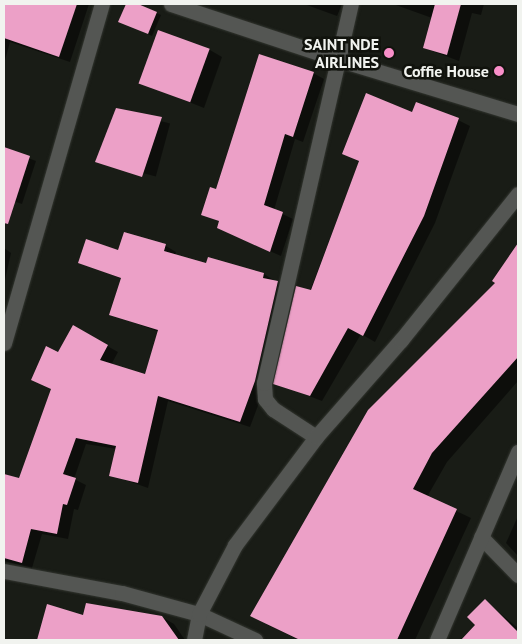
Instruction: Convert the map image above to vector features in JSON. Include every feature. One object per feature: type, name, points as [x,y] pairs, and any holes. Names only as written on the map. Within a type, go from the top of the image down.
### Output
[{"type":"street","points":[[4,343],[102,4]]},
{"type":"street","points":[[171,4],[337,59],[518,114]]},
{"type":"street","points":[[316,437],[273,409],[265,399],[264,383],[351,4]]},
{"type":"street","points":[[194,640],[198,614],[235,545],[316,437],[401,340],[518,194]]},
{"type":"street","points":[[437,640],[517,457]]},
{"type":"street","points":[[481,537],[518,574]]},
{"type":"street","points":[[4,571],[122,593],[198,614],[254,640]]},
{"type":"building","points":[[4,4],[77,4],[59,57],[4,38]]},
{"type":"building","points":[[126,4],[138,4],[157,12],[148,34],[118,22]]},
{"type":"building","points":[[435,4],[461,4],[447,55],[423,48]]},
{"type":"building","points":[[158,30],[210,49],[190,102],[139,84]]},
{"type":"building","points":[[259,54],[314,72],[293,137],[285,134],[264,205],[283,212],[270,252],[217,228],[219,221],[201,215],[210,187],[216,189]]},
{"type":"building","points":[[366,93],[412,112],[416,102],[459,118],[424,216],[363,336],[348,328],[310,396],[273,384],[296,286],[311,290],[359,161],[342,154]]},
{"type":"building","points":[[116,108],[162,117],[142,177],[95,162]]},
{"type":"building","points":[[4,147],[30,156],[8,224],[4,223]]},
{"type":"building","points":[[124,232],[166,244],[164,251],[206,263],[208,257],[264,273],[263,278],[278,281],[255,381],[240,422],[158,396],[138,483],[109,476],[116,446],[76,438],[63,474],[76,478],[67,505],[63,504],[57,534],[31,529],[22,563],[4,558],[4,474],[19,478],[51,389],[31,380],[46,346],[58,352],[73,325],[108,345],[100,360],[145,374],[158,330],[109,315],[121,278],[78,263],[86,239],[118,250]]},
{"type":"building","points":[[518,243],[518,357],[432,453],[413,489],[457,509],[397,640],[300,640],[250,616],[368,410],[495,283],[492,281]]},
{"type":"building","points":[[485,599],[518,632],[518,640],[461,640],[475,625],[467,617]]},
{"type":"building","points":[[86,603],[162,616],[179,640],[37,640],[47,604],[83,615]]},
{"type":"place","name":"SAINT NDE AIRLINES","points":[[389,53]]},
{"type":"place","name":"Coffie House","points":[[499,71]]}]
